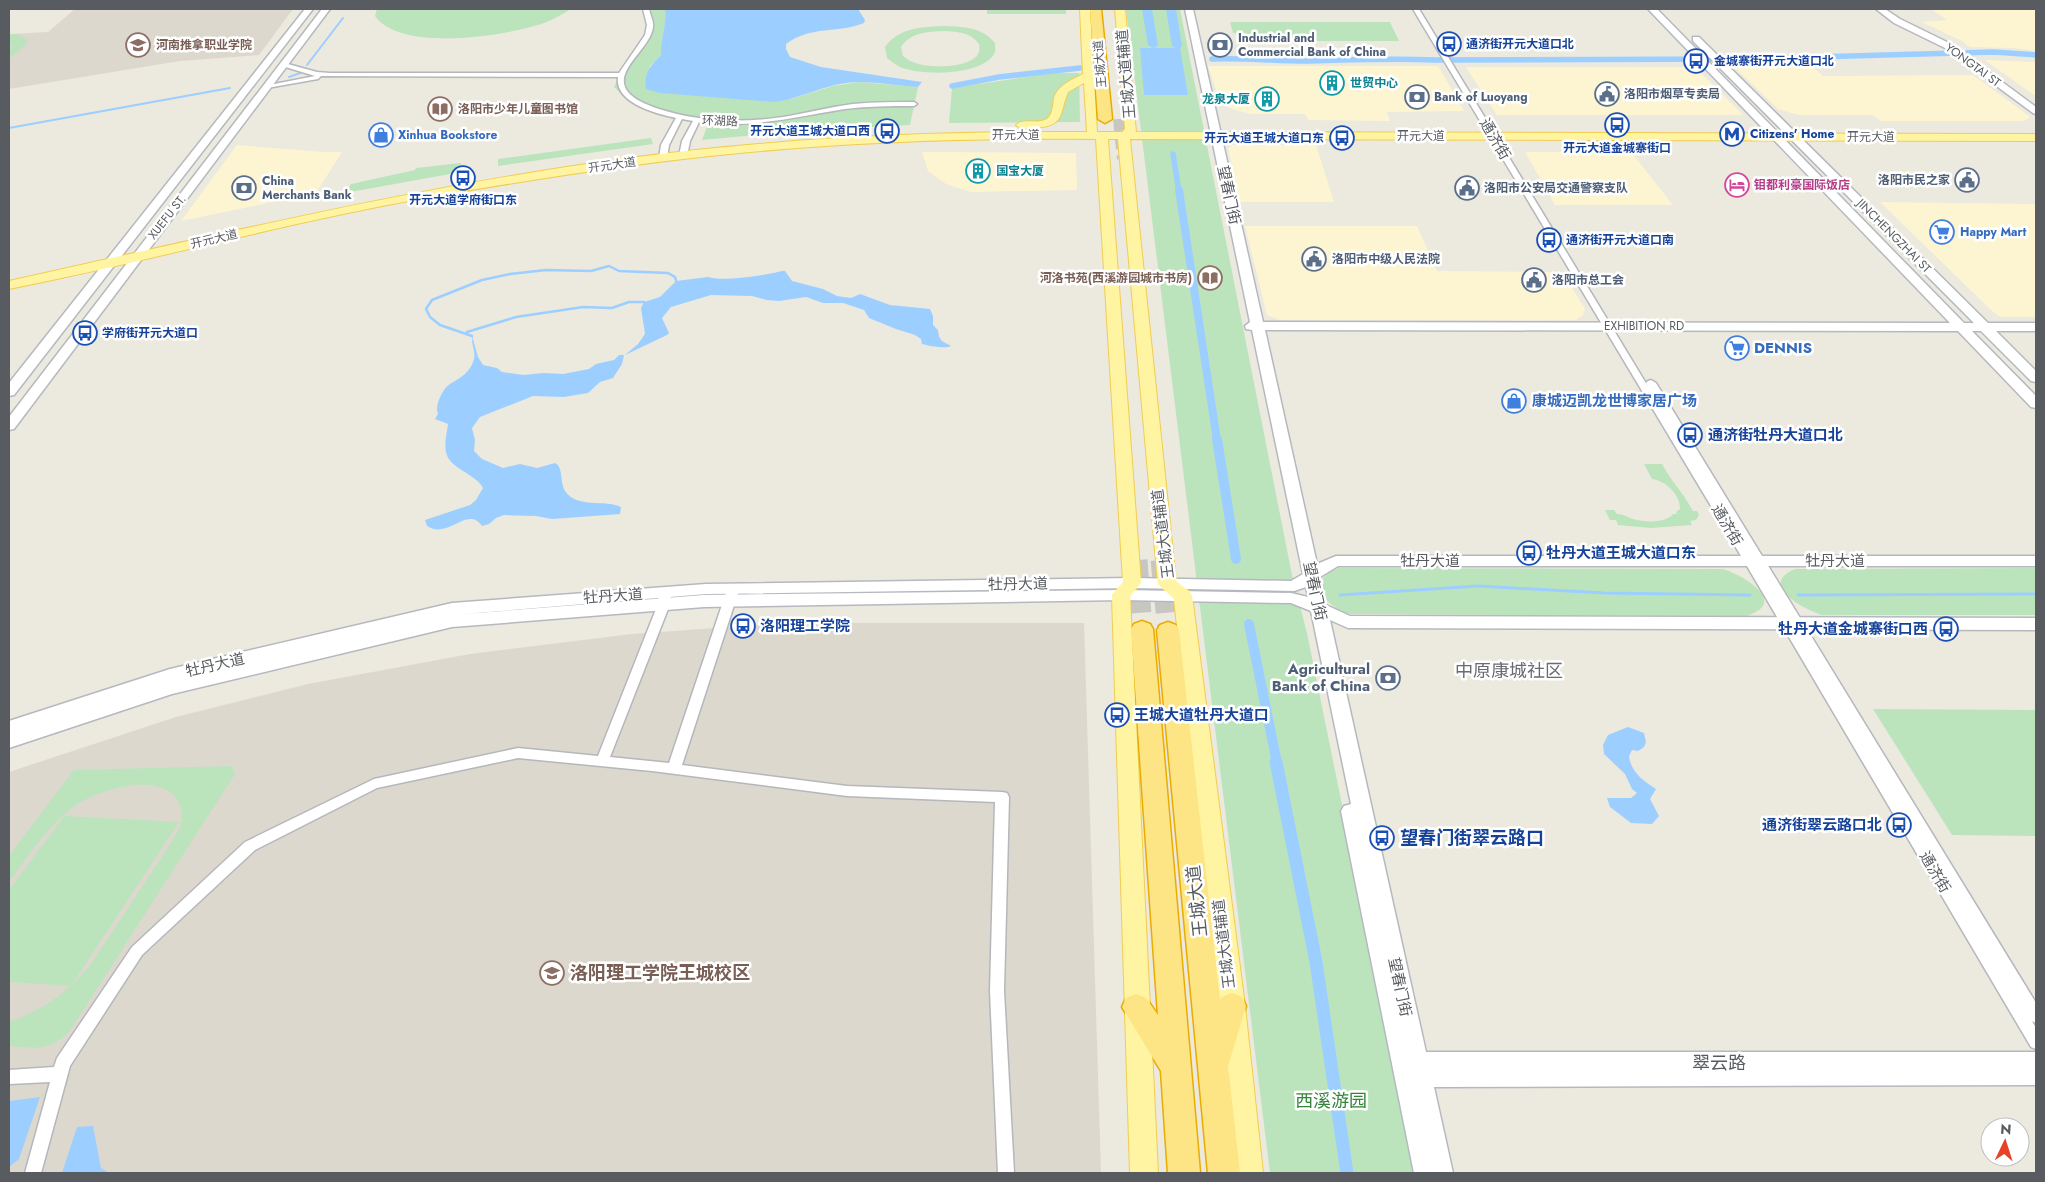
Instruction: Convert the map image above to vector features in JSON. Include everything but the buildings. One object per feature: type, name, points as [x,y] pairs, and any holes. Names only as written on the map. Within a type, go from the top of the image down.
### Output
[{"type":"highway","name":"王城大道","points":[[1095,9],[1106,119]]},
{"type":"highway","name":"王城大道","points":[[1110,9],[1119,119]]},
{"type":"highway","name":"王城大道","points":[[1142,629],[1184,1173]]},
{"type":"highway","name":"王城大道","points":[[1168,630],[1224,1173]]},
{"type":"highway","points":[[1214,1067],[1232,1006]]},
{"type":"highway","points":[[1136,1007],[1176,1067]]},
{"type":"main road","points":[[1085,9],[1089,75],[1097,133],[1126,589],[1136,1007],[1144,1173]]},
{"type":"main road","name":"王城大道辅道","points":[[1120,9],[1128,133],[1175,590],[1232,1006],[1249,1173]]},
{"type":"main road","name":"望春门街","points":[[1184,9],[1255,329],[1411,1069],[1440,1173]]},
{"type":"main road","name":"望春门街","points":[[1189,9],[1213,133]]},
{"type":"main road","name":"JINCHENGZHAI ST","points":[[1652,9],[2036,404]]},
{"type":"main road","name":"YONGTAI ST","points":[[1880,9],[1897,21],[1951,46]]},
{"type":"main road","name":"YONGTAI ST","points":[[1886,9],[1904,21],[1951,46],[2036,111]]},
{"type":"main road","points":[[306,11],[325,11]]},
{"type":"main road","name":"XUEFU ST.","points":[[9,392],[306,11]]},
{"type":"main road","name":"XUEFU ST.","points":[[9,426],[325,11]]},
{"type":"main road","name":"JINCHENGZHAI ST","points":[[1687,29],[2036,378]]},
{"type":"main road","name":"YONGTAI ST","points":[[1971,61],[2036,106]]},
{"type":"main road","points":[[921,132],[942,127],[1035,125],[1048,122],[1056,116],[1063,90],[1089,75]]},
{"type":"main road","points":[[213,130],[234,130]]},
{"type":"main road","name":"开元大道","points":[[9,279],[428,194],[663,156],[816,138],[921,132],[1790,134],[2036,131]]},
{"type":"main road","name":"开元大道","points":[[684,153],[920,137],[1097,133]]},
{"type":"main road","name":"开元大道","points":[[1790,134],[2036,137]]},
{"type":"main road","name":"开元大道","points":[[9,286],[112,259]]},
{"type":"main road","name":"EXHIBITION RD","points":[[1255,329],[1988,329],[2036,327]]},
{"type":"main road","name":"EXHIBITION RD","points":[[1988,329],[2036,332]]},
{"type":"main road","name":"牡丹大道","points":[[1175,590],[1294,586],[1336,561],[2036,561]]},
{"type":"main road","name":"牡丹大道","points":[[9,728],[170,676],[452,609],[665,598],[732,595],[1126,589],[1175,590],[1291,598],[1313,604],[1348,622],[2036,624]]},
{"type":"main road","name":"牡丹大道","points":[[9,741],[170,688],[452,621],[665,598]]},
{"type":"main road","name":"翠云路","points":[[1411,1069],[2036,1062]]},
{"type":"main road","name":"望春门街","points":[[1411,1069],[1426,1173]]},
{"type":"main road","name":"翠云路","points":[[1411,1069],[2036,1075]]},
{"type":"street","points":[[284,65],[318,74],[330,75],[621,75],[646,39],[650,26],[646,9]]},
{"type":"street","name":"通济街","points":[[1416,9],[1494,133],[1754,561],[2036,1042]]},
{"type":"street","name":"通济街","points":[[1422,9],[1444,52]]},
{"type":"street","points":[[267,86],[330,75]]},
{"type":"street","name":"环湖路","points":[[621,75],[620,85],[624,92],[634,100],[650,108],[697,120],[765,121],[854,106],[914,104]]},
{"type":"street","points":[[663,156],[664,144],[680,117]]},
{"type":"street","points":[[684,153],[686,141],[697,120]]},
{"type":"street","points":[[674,769],[732,595]]},
{"type":"street","points":[[602,761],[665,598]]},
{"type":"street","name":"通济街","points":[[1791,624],[2036,1016]]},
{"type":"street","points":[[33,1173],[63,1064],[137,951],[250,846],[374,784],[518,753],[674,769],[847,791],[1002,797],[996,991],[1006,1173]]},
{"type":"street","points":[[9,1077],[60,1074]]},
{"type":"shaded area","name":"河南推拿职业学院","points":[[75,9],[293,9],[259,55],[180,61],[9,89],[9,34],[48,32]]},
{"type":"shaded area","points":[[1931,9],[2036,9],[2036,51],[2013,48],[1970,47],[1962,41],[1922,22],[1947,20]]},
{"type":"shaded area","points":[[1985,60],[2036,62],[2036,96],[2031,93]]},
{"type":"shaded area","points":[[1810,64],[1823,76],[1973,75],[2029,116],[2029,118],[2024,121],[1881,121],[1873,115],[1798,115],[1778,109],[1733,66]]},
{"type":"shaded area","points":[[1208,66],[1438,66],[1464,111],[1387,112],[1390,121],[1308,120],[1305,114],[1251,114],[1221,104]]},
{"type":"shaded area","points":[[1466,67],[1695,67],[1743,115],[1497,115]]},
{"type":"shaded area","points":[[237,145],[342,152],[316,193],[181,221]]},
{"type":"shaded area","points":[[1233,145],[1316,145],[1334,202],[1239,202],[1228,148]]},
{"type":"shaded area","points":[[922,152],[1076,153],[1077,190],[971,192],[946,184],[928,171]]},
{"type":"shaded area","points":[[1525,152],[1631,152],[1673,205],[1555,205]]},
{"type":"shaded area","points":[[1880,202],[2036,204],[2036,317],[2001,317],[1992,311]]},
{"type":"shaded area","points":[[1245,226],[1417,226],[1437,271],[1562,272],[1585,309],[1583,315],[1576,320],[1280,320],[1267,315]]},
{"type":"shaded area","name":"洛阳理工学院王城校区","points":[[784,623],[1084,623],[1101,1173],[9,1173],[9,772],[176,717],[308,684],[470,654],[632,634]]},
{"type":"green space","points":[[377,9],[571,9],[547,22],[505,33],[455,38],[430,38],[407,35],[388,27],[375,16]]},
{"type":"green space","points":[[645,9],[665,9],[661,55],[649,67],[791,99],[833,86],[859,82],[918,87],[910,125],[797,131],[702,140],[708,124],[657,115],[636,105],[614,87],[645,37],[649,17]]},
{"type":"green space","name":"西溪游园","points":[[1126,9],[1180,9],[1292,575],[1307,633],[1417,1173],[1270,1173]]},
{"type":"green space","points":[[987,10],[1066,10],[1066,14],[987,14]]},
{"type":"green space","points":[[1230,22],[1390,22],[1399,41],[1245,41],[1240,34],[1233,33]]},
{"type":"green space","points":[[945,26],[972,29],[984,34],[995,43],[995,53],[977,67],[936,73],[900,67],[887,58],[885,47],[897,35],[912,29]],"holes":[[[944,31],[963,33],[972,37],[979,44],[979,52],[975,58],[968,62],[949,66],[928,66],[910,61],[903,56],[901,47],[910,38],[926,33]]]},
{"type":"green space","points":[[9,34],[19,35],[28,40],[9,59],[9,50],[15,44],[9,48]]},
{"type":"green space","points":[[1053,73],[1079,73],[1080,122],[949,123],[952,88]]},
{"type":"green space","points":[[651,138],[653,144],[498,166],[498,159]]},
{"type":"green space","points":[[461,163],[461,172],[345,193],[351,184],[415,170],[416,168]]},
{"type":"green space","points":[[1644,464],[1662,464],[1693,511],[1697,511],[1699,515],[1696,520],[1690,521],[1692,525],[1651,528],[1618,525],[1616,520],[1610,520],[1605,510],[1614,510],[1617,514],[1643,521],[1660,521],[1673,514],[1677,514],[1676,512],[1680,509],[1675,493],[1667,485],[1652,479]]},
{"type":"green space","points":[[1339,568],[1723,569],[1751,583],[1763,597],[1764,604],[1758,610],[1746,616],[1349,614],[1332,605],[1322,593],[1320,586],[1322,579],[1328,573]]},
{"type":"green space","points":[[2036,568],[2036,615],[1822,615],[1805,608],[1788,596],[1782,589],[1781,582],[1785,575],[1795,569]]},
{"type":"green space","points":[[1873,709],[2036,710],[2036,836],[1952,835]]},
{"type":"green space","points":[[232,766],[235,774],[69,1032],[48,1046],[34,1048],[9,1046],[9,1022],[43,1007],[62,993],[89,967],[173,840],[181,823],[182,817],[178,801],[170,792],[158,786],[129,786],[113,789],[86,799],[66,813],[40,841],[9,882],[9,856],[74,770]]},
{"type":"green space","points":[[64,816],[179,822],[71,986],[9,982],[9,890]]},
{"type":"water","points":[[665,9],[858,9],[865,20],[864,23],[805,34],[796,38],[786,44],[790,57],[821,67],[922,82],[918,87],[866,82],[848,83],[775,102],[660,93],[646,89],[645,84],[649,70],[661,55]]},
{"type":"water","points":[[1140,48],[1180,48],[1188,95],[1144,95]]},
{"type":"water","points":[[785,271],[792,281],[823,289],[837,296],[851,298],[860,294],[890,305],[930,309],[933,316],[933,325],[938,330],[940,339],[951,346],[941,347],[922,344],[921,339],[915,335],[869,318],[864,310],[843,303],[823,303],[806,297],[779,301],[752,296],[711,295],[671,307],[662,318],[669,333],[625,355],[638,344],[645,334],[641,308],[644,302],[660,297],[676,281],[708,277],[724,279]]},
{"type":"water","points":[[472,336],[478,357],[483,365],[497,368],[502,372],[523,375],[563,374],[589,369],[596,364],[614,360],[619,355],[624,355],[622,364],[613,378],[600,382],[588,393],[564,397],[533,396],[480,417],[472,428],[475,440],[474,451],[482,459],[503,468],[520,464],[537,468],[555,463],[560,468],[563,488],[570,497],[584,502],[621,507],[620,514],[552,519],[536,516],[504,515],[482,526],[470,519],[443,529],[427,526],[425,520],[470,505],[476,500],[483,488],[474,478],[457,467],[448,458],[445,445],[448,424],[435,419],[438,414],[438,402],[445,389],[465,374],[473,364]]},
{"type":"water","points":[[1628,727],[1644,733],[1646,742],[1644,747],[1638,751],[1632,750],[1629,756],[1632,767],[1638,775],[1656,789],[1650,799],[1659,816],[1652,824],[1631,823],[1610,807],[1607,798],[1631,798],[1637,793],[1632,789],[1625,774],[1604,754],[1603,745],[1608,735]]},
{"type":"water","points":[[40,1097],[19,1159],[9,1167],[9,1101]]},
{"type":"water","points":[[93,1126],[101,1168],[109,1173],[62,1173],[77,1127]]},
{"type":"waterway","points":[[1147,9],[1153,45]]},
{"type":"waterway","points":[[1171,9],[1177,46]]},
{"type":"waterway","points":[[307,65],[343,18]]},
{"type":"waterway","points":[[1212,59],[1308,61],[1387,59],[1741,59],[1994,52],[2036,55]]},
{"type":"waterway","points":[[952,86],[999,77],[1080,68]]},
{"type":"waterway","points":[[289,77],[303,72]]},
{"type":"waterway","points":[[9,128],[230,88]]},
{"type":"waterway","points":[[1173,154],[1179,192]]},
{"type":"waterway","points":[[1179,190],[1217,440]]},
{"type":"waterway","points":[[472,336],[440,325],[430,317],[426,309],[432,300],[482,280],[510,274],[546,270],[591,271],[609,266],[619,271],[668,273],[675,277],[676,281]]},
{"type":"waterway","points":[[467,332],[516,317],[583,307],[612,308],[629,302],[644,302]]},
{"type":"waterway","points":[[1217,439],[1236,559]]},
{"type":"waterway","points":[[1340,595],[1478,586],[1604,593],[1750,595]]},
{"type":"waterway","points":[[1798,595],[2036,594]]},
{"type":"waterway","points":[[1249,624],[1277,763]]},
{"type":"waterway","points":[[1276,762],[1316,962],[1347,1173]]},
{"type":"tunnel","points":[[1119,119],[1123,159]]},
{"type":"tunnel","points":[[1137,560],[1142,629]]},
{"type":"tunnel","points":[[1161,560],[1168,630]]},
{"type":"place","name":"通济街开元大道口北","points":[[1449,44]]},
{"type":"place","name":"河南推拿职业学院","points":[[138,45]]},
{"type":"place","name":"Industrial and Commercial Bank of China","points":[[1220,45]]},
{"type":"place","name":"金城寨街开元大道口北","points":[[1696,61]]},
{"type":"place","name":"世贸中心","points":[[1332,83]]},
{"type":"place","name":"洛阳市烟草专卖局","points":[[1607,94]]},
{"type":"place","name":"Bank of Luoyang","points":[[1417,97]]},
{"type":"place","name":"龙泉大厦","points":[[1267,99]]},
{"type":"place","name":"洛阳市少年儿童图书馆","points":[[440,109]]},
{"type":"place","name":"开元大道金城寨街口","points":[[1617,125]]},
{"type":"place","name":"开元大道王城大道口西","points":[[887,131]]},
{"type":"place","name":"Citizens' Home","points":[[1732,134]]},
{"type":"place","name":"Xinhua Bookstore","points":[[381,135]]},
{"type":"place","name":"开元大道王城大道口东","points":[[1342,138]]},
{"type":"place","name":"国宝大厦","points":[[978,171]]},
{"type":"place","name":"开元大道学府街口东","points":[[463,178]]},
{"type":"place","name":"洛阳市民之家","points":[[1967,180]]},
{"type":"place","name":"钼都利豪国际饭店","points":[[1737,185]]},
{"type":"place","name":"China Merchants Bank","points":[[244,188]]},
{"type":"place","name":"洛阳市公安局交通警察支队","points":[[1467,188]]},
{"type":"place","name":"Happy Mart","points":[[1942,232]]},
{"type":"place","name":"通济街开元大道口南","points":[[1549,240]]},
{"type":"place","name":"洛阳市中级人民法院","points":[[1314,259]]},
{"type":"place","name":"河洛书苑(西溪游园城市书房)","points":[[1210,278]]},
{"type":"place","name":"洛阳市总工会","points":[[1534,280]]},
{"type":"place","name":"学府街开元大道口","points":[[85,333]]},
{"type":"place","name":"DENNIS","points":[[1737,348]]},
{"type":"place","name":"康城迈凯龙世博家居广场","points":[[1514,401]]},
{"type":"place","name":"通济街牡丹大道口北","points":[[1690,435]]},
{"type":"place","name":"牡丹大道王城大道口东","points":[[1529,553]]},
{"type":"place","name":"洛阳理工学院","points":[[743,626]]},
{"type":"place","name":"牡丹大道金城寨街口西","points":[[1946,629]]},
{"type":"place","name":"Agricultural Bank of China","points":[[1388,678]]},
{"type":"place","name":"王城大道牡丹大道口","points":[[1117,715]]},
{"type":"place","name":"通济街翠云路口北","points":[[1899,825]]},
{"type":"place","name":"望春门街翠云路口","points":[[1382,838]]},
{"type":"place","name":"洛阳理工学院王城校区","points":[[552,973]]},
{"type":"district","name":"中原康城社区","points":[[1509,671]]}]
